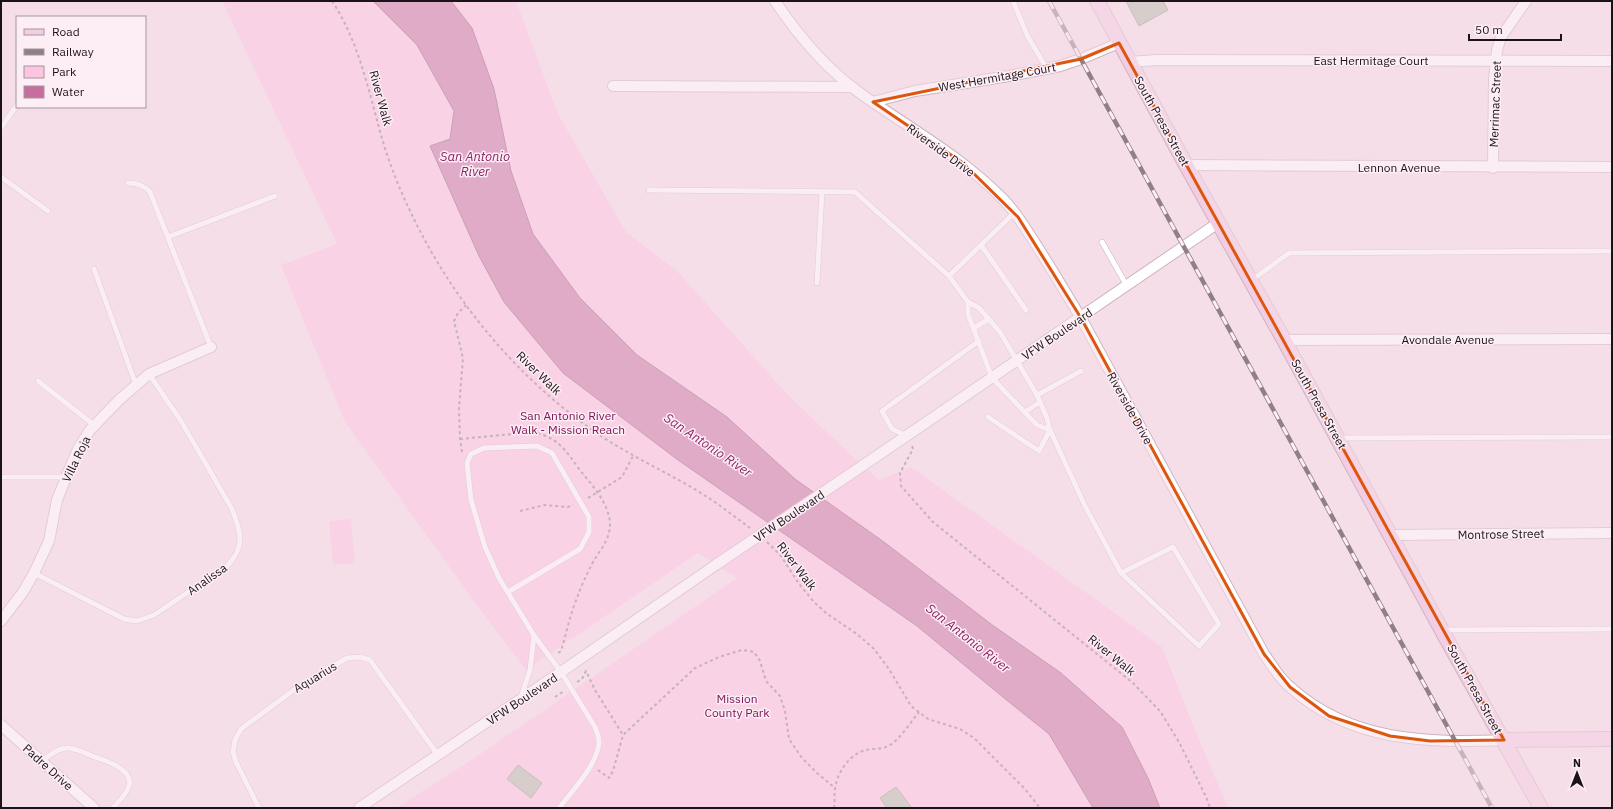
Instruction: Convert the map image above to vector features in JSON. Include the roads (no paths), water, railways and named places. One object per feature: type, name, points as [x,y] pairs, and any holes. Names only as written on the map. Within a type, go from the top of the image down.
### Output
[{"type":"main road","name":"South Presa Street","points":[[1097,1],[1186,166],[1284,340],[1541,808]]},
{"type":"main road","points":[[1504,740],[1612,739]]},
{"type":"street","name":"Riverside Drive","points":[[775,1],[786,18],[814,52],[852,87],[963,163],[1002,199],[1014,213],[1049,264],[1081,318],[1264,654],[1281,678],[1290,687],[1329,716],[1367,730],[1390,736],[1430,741],[1504,740]]},
{"type":"street","name":"Merrimac Street","points":[[1493,168],[1494,80],[1497,50],[1501,37],[1526,1]]},
{"type":"street","name":"West Hermitage Court","points":[[873,102],[915,91],[1009,76],[1047,68],[1081,59],[1119,43]]},
{"type":"street","name":"East Hermitage Court","points":[[1129,62],[1157,60],[1612,61]]},
{"type":"street","points":[[613,86],[852,87]]},
{"type":"street","name":"Lennon Avenue","points":[[1186,166],[1493,168],[1612,167]]},
{"type":"street","name":"VFW Boulevard","points":[[359,808],[1018,361],[1218,223]]},
{"type":"street","name":"Avondale Avenue","points":[[1284,340],[1612,339]]},
{"type":"street","name":"Villa Roja","points":[[1,621],[23,592],[34,573],[49,541],[57,500],[66,477],[78,449],[94,425],[119,400],[149,374],[210,347]]},
{"type":"street","name":"Montrose Street","points":[[1391,535],[1612,533]]},
{"type":"street","name":"Padre Drive","points":[[1,726],[94,808]]},
{"type":"lane","points":[[1013,1],[1028,37],[1047,68]]},
{"type":"lane","points":[[1,128],[16,106]]},
{"type":"lane","points":[[1,177],[48,211]]},
{"type":"lane","points":[[128,183],[134,183],[146,187],[150,192],[210,347]]},
{"type":"lane","points":[[649,190],[855,192],[949,276],[968,302],[979,308],[1000,332],[1037,395],[1050,430],[1085,506],[1121,573],[1199,646],[1219,624],[1173,546],[1121,573]]},
{"type":"lane","points":[[817,283],[822,192]]},
{"type":"lane","points":[[168,236],[274,196]]},
{"type":"lane","points":[[949,276],[1014,213]]},
{"type":"lane","points":[[1102,242],[1127,286]]},
{"type":"lane","points":[[981,245],[1026,310]]},
{"type":"lane","points":[[1251,281],[1289,253],[1612,251]]},
{"type":"lane","points":[[94,269],[136,385]]},
{"type":"lane","points":[[968,302],[968,314],[992,378],[1037,425],[1050,430]]},
{"type":"lane","points":[[974,328],[989,319]]},
{"type":"lane","points":[[907,436],[892,429],[882,411],[979,341]]},
{"type":"lane","points":[[1037,395],[1081,371]]},
{"type":"lane","name":"Analissa","points":[[34,573],[124,619],[136,621],[154,615],[227,566],[236,557],[240,548],[240,536],[232,509],[181,421],[149,374]]},
{"type":"lane","points":[[38,381],[94,425]]},
{"type":"lane","points":[[1025,412],[1040,402]]},
{"type":"lane","points":[[988,416],[1039,451],[1050,430]]},
{"type":"lane","points":[[1338,438],[1612,437]]},
{"type":"lane","points":[[508,592],[580,549],[589,532],[589,517],[552,453],[537,446],[484,448],[471,454],[467,464],[471,500],[485,547],[499,578],[534,636],[561,672],[598,734],[598,749],[591,764],[559,808]]},
{"type":"lane","points":[[1,477],[66,477]]},
{"type":"lane","points":[[1442,630],[1612,629]]},
{"type":"lane","points":[[520,699],[530,670],[534,636]]},
{"type":"lane","name":"Aquarius","points":[[259,808],[236,762],[233,752],[235,740],[241,729],[298,687],[347,658],[360,657],[370,660],[438,755]]},
{"type":"lane","points":[[42,761],[55,752],[68,748],[116,765],[126,773],[130,786],[113,808]]},
{"type":"water","name":"San Antonio River","points":[[373,1],[451,1],[472,28],[494,89],[511,171],[533,234],[580,298],[637,355],[727,417],[795,479],[884,542],[991,624],[1061,673],[1122,727],[1148,778],[1160,808],[1093,808],[1049,734],[917,626],[678,460],[563,373],[504,302],[479,256],[430,146],[450,139],[454,111],[417,45]]},
{"type":"railway","points":[[1049,1],[1492,808]]},
{"type":"park label","name":"San Antonio River Walk - Mission Reach","points":[[568,422]]},
{"type":"park label","name":"Mission County Park","points":[[737,705]]}]
